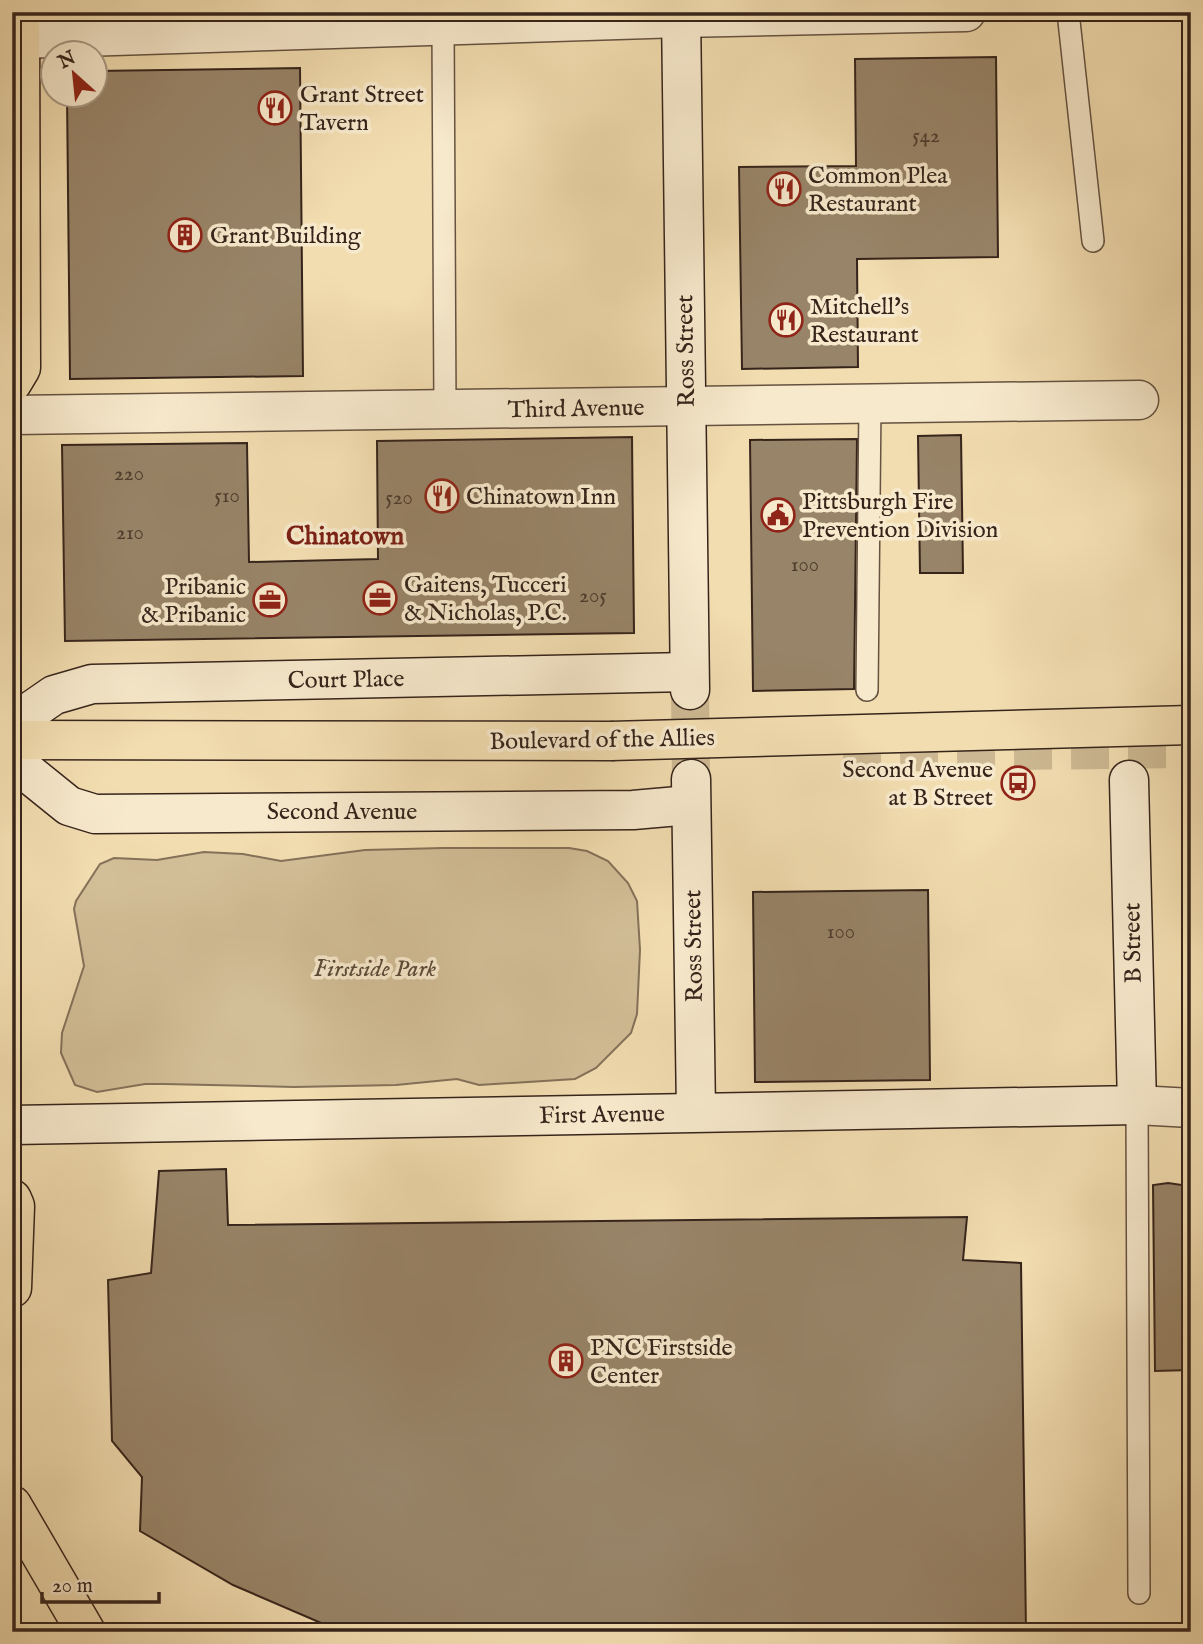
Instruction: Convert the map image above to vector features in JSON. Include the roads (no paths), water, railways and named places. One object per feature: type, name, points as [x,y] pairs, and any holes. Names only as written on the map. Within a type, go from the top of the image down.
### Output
[{"type":"main road","points":[[12,383],[21,368],[20,25],[443,26],[681,15],[966,12]]},
{"type":"main road","name":"Ross Street","points":[[681,15],[690,681]]},
{"type":"main road","name":"Third Avenue","points":[[12,415],[1139,400]]},
{"type":"main road","name":"Court Place","points":[[12,724],[54,695],[92,684],[690,681]]},
{"type":"main road","name":"Boulevard of the Allies","points":[[12,740],[611,741],[1191,725]]},
{"type":"main road","name":"Second Avenue","points":[[12,760],[69,806],[94,814],[633,810],[690,792]]},
{"type":"main road","name":"B Street","points":[[1129,780],[1137,1105]]},
{"type":"main road","name":"Ross Street","points":[[690,792],[696,1112]]},
{"type":"main road","name":"First Avenue","points":[[12,1125],[1137,1105],[1191,1108]]},
{"type":"main road","points":[[12,1199],[15,1206],[12,1288]]},
{"type":"main road","points":[[12,1505],[86,1632]]},
{"type":"lane","points":[[1068,12],[1093,241]]},
{"type":"lane","points":[[443,26],[445,409]]},
{"type":"lane","points":[[867,690],[870,403]]},
{"type":"lane","points":[[1137,1105],[1139,1593]]},
{"type":"tunnel","points":[[690,690],[691,773]]},
{"type":"tunnel","points":[[843,753],[1191,749]]},
{"type":"place","name":"Grant Street Tavern","points":[[275,108]]},
{"type":"place","name":"Common Plea Restaurant","points":[[784,189]]},
{"type":"place","name":"Grant Building","points":[[185,235]]},
{"type":"place","name":"Mitchell's Restaurant","points":[[786,320]]},
{"type":"place","name":"Chinatown Inn","points":[[442,496]]},
{"type":"place","name":"Pittsburgh Fire Prevention Division","points":[[778,515]]},
{"type":"place","name":"Gaitens, Tucceri & Nicholas, P.C.","points":[[380,598]]},
{"type":"place","name":"Pribanic & Pribanic","points":[[270,600]]},
{"type":"place","name":"Second Avenue at B Street","points":[[1018,783]]},
{"type":"place","name":"PNC Firstside Center","points":[[566,1361]]},
{"type":"district","name":"Chinatown","points":[[345,535]]},
{"type":"park label","name":"Firstside Park","points":[[375,968]]}]
